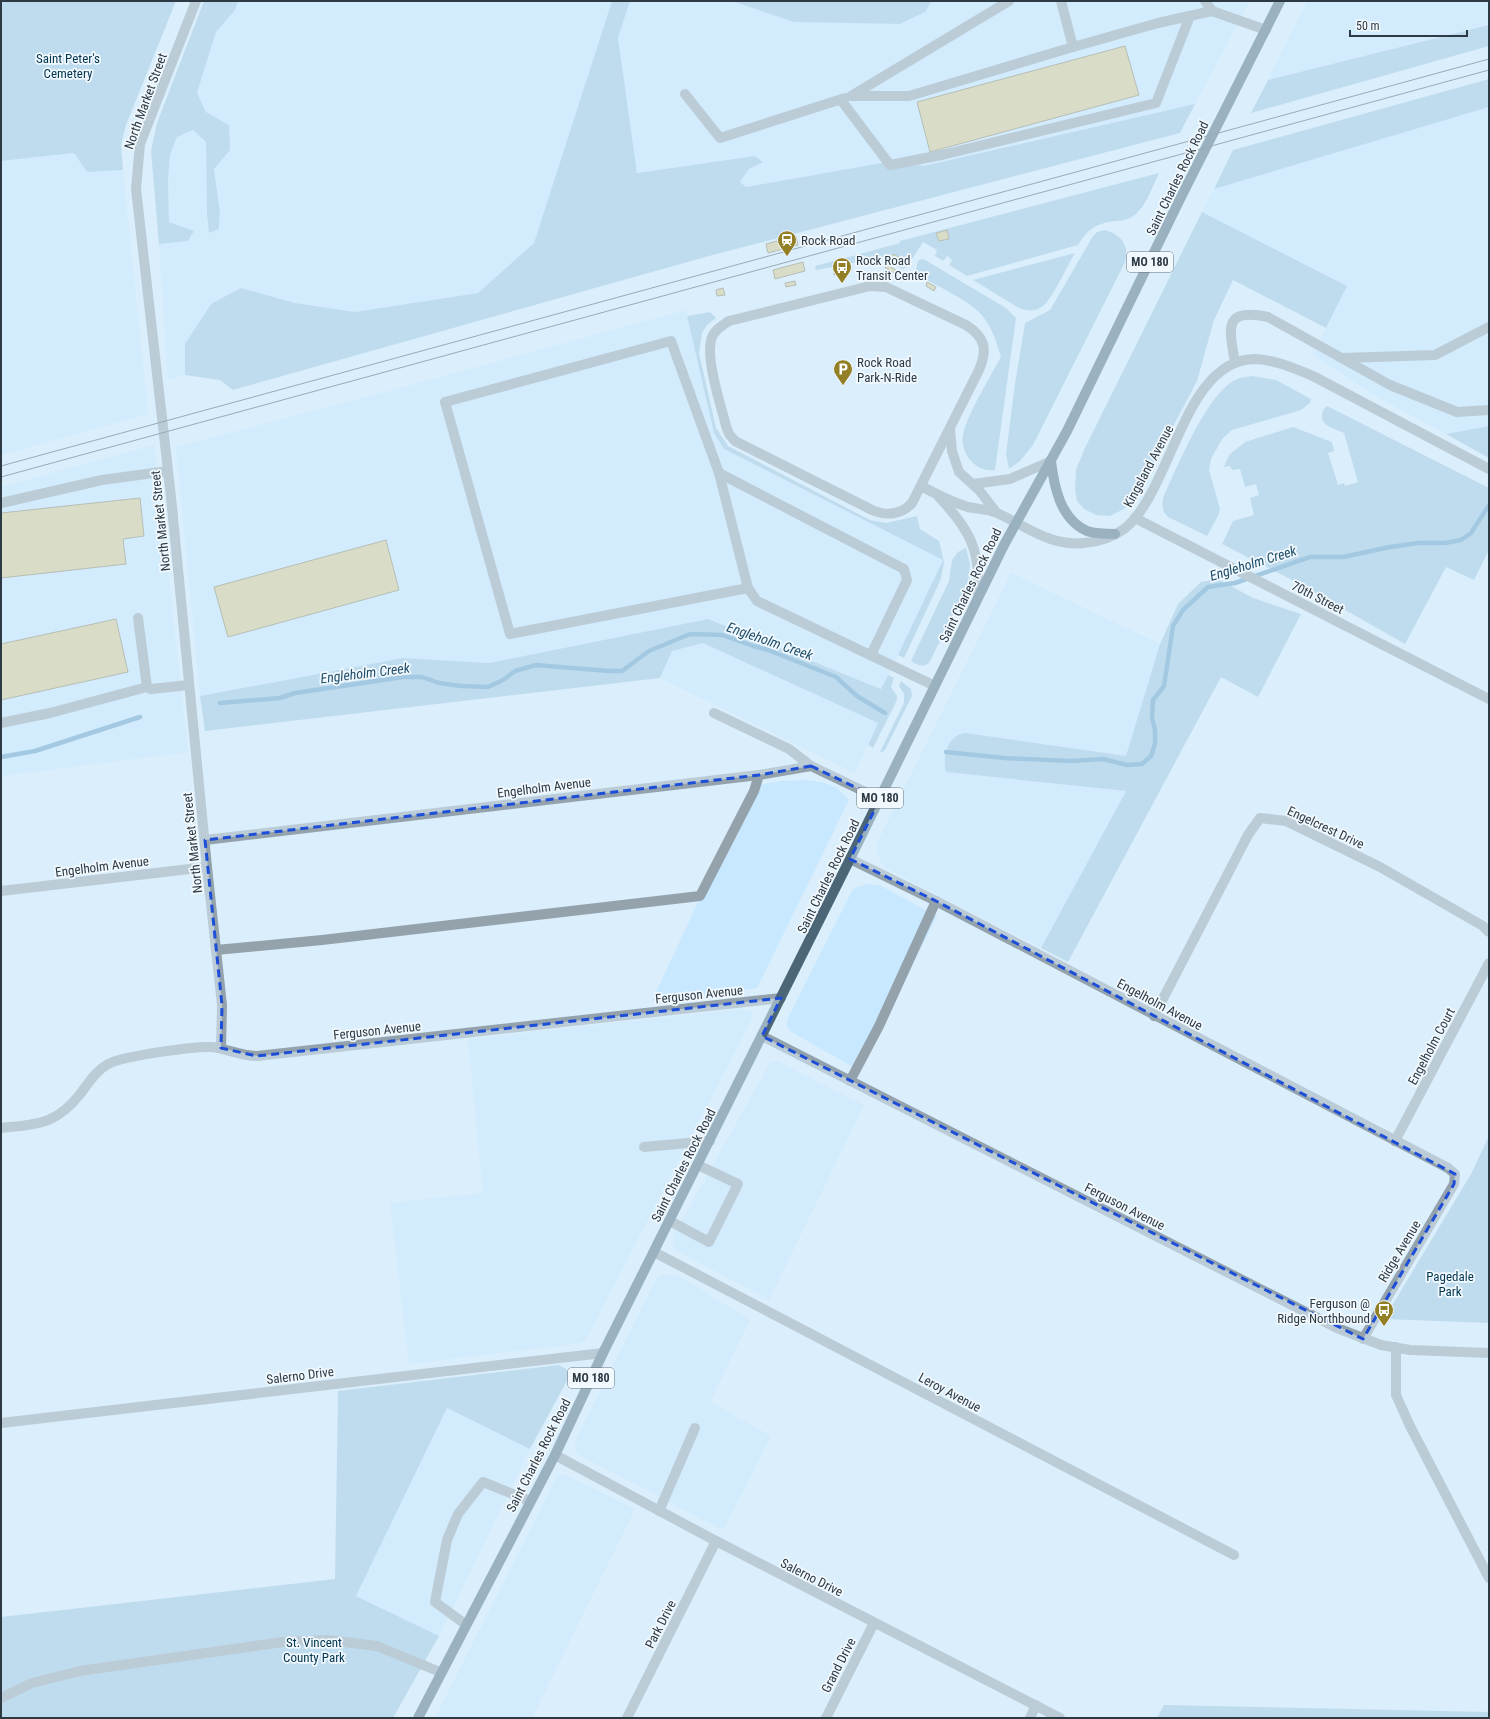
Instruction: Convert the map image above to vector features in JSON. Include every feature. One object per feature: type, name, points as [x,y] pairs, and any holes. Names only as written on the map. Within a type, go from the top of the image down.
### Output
[{"type":"main road","name":"Saint Charles Rock Road","points":[[418,1718],[465,1624],[555,1455],[603,1353],[880,799],[978,598],[1016,523],[1051,461],[1088,389],[1180,199],[1280,1]]},
{"type":"main road","points":[[1051,461],[1056,492],[1069,516],[1086,530],[1096,533],[1115,534]]},
{"type":"street","name":"North Market Street","points":[[196,1],[140,144],[137,160],[136,189],[168,471],[222,1005],[221,1048]]},
{"type":"street","points":[[685,94],[720,138],[851,96],[1008,1]]},
{"type":"street","points":[[1061,1],[1073,47]]},
{"type":"street","points":[[1205,1],[1212,11]]},
{"type":"street","points":[[851,96],[909,96],[1158,23],[1212,11],[1266,30]]},
{"type":"street","points":[[841,100],[890,165],[946,154],[1156,103],[1190,16]]},
{"type":"street","points":[[870,286],[886,287],[966,325],[977,332],[983,342],[985,350],[983,360],[950,428],[912,503],[906,510],[886,514],[879,513],[735,441],[726,426],[710,358],[713,335],[721,326],[729,321],[870,286]]},
{"type":"street","points":[[1235,363],[1229,328],[1240,316],[1252,314],[1268,317],[1390,385],[1457,412],[1489,410]]},
{"type":"street","points":[[1343,358],[1434,355],[1489,327]]},
{"type":"street","points":[[748,588],[510,634],[445,402],[671,341],[719,473],[748,588],[757,601],[935,686]]},
{"type":"street","name":"Kingsland Avenue","points":[[996,512],[1044,538],[1064,543],[1083,544],[1101,540],[1124,529],[1135,518],[1152,491],[1202,390],[1216,375],[1235,363],[1254,359],[1272,361],[1291,366],[1487,468]]},
{"type":"street","points":[[950,428],[950,439],[955,463],[959,472],[986,497],[996,512]]},
{"type":"street","points":[[973,484],[1010,479],[1051,461]]},
{"type":"street","points":[[1,503],[102,480],[168,471]]},
{"type":"street","points":[[719,473],[904,569],[907,580],[871,655]]},
{"type":"street","points":[[921,486],[966,506],[996,512]]},
{"type":"street","points":[[935,493],[961,522],[972,540],[979,568],[978,598]]},
{"type":"street","name":"70th Street","points":[[1135,518],[1489,700]]},
{"type":"street","points":[[138,618],[147,687]]},
{"type":"street","points":[[1,723],[50,713],[147,687],[151,689],[189,685]]},
{"type":"street","points":[[714,713],[788,749],[811,766],[880,799]]},
{"type":"street","name":"Engelholm Avenue","points":[[205,840],[759,775],[811,766]]},
{"type":"street","points":[[216,950],[322,940],[700,896],[749,801],[759,775]]},
{"type":"street","name":"Engelcrest Drive","points":[[1154,1016],[1248,835],[1260,818],[1286,821],[1380,867],[1483,926],[1489,932]]},
{"type":"street","name":"Engelholm Avenue","points":[[850,859],[936,901],[1395,1142],[1448,1168],[1455,1174]]},
{"type":"street","name":"Engelholm Avenue","points":[[1,892],[207,867]]},
{"type":"street","points":[[850,1081],[879,1026],[936,901]]},
{"type":"street","name":"Engelholm Court","points":[[1395,1142],[1489,963]]},
{"type":"street","name":"Ferguson Avenue","points":[[1,1128],[40,1123],[62,1114],[96,1073],[115,1061],[197,1048],[221,1048],[237,1054],[257,1056],[781,998]]},
{"type":"street","name":"Ferguson Avenue","points":[[762,1036],[1330,1324],[1363,1339],[1396,1347],[1489,1353]]},
{"type":"street","points":[[644,1147],[710,1141]]},
{"type":"street","points":[[670,1221],[709,1242],[738,1184],[698,1165]]},
{"type":"street","name":"Ridge Avenue","points":[[1363,1339],[1454,1184],[1455,1174]]},
{"type":"street","name":"Leroy Avenue","points":[[654,1252],[1234,1555]]},
{"type":"street","points":[[1396,1347],[1396,1395],[1410,1426],[1489,1578]]},
{"type":"street","name":"Salerno Drive","points":[[1,1423],[603,1353]]},
{"type":"street","points":[[659,1511],[695,1428]]},
{"type":"street","name":"Salerno Drive","points":[[555,1455],[716,1541],[1060,1718]]},
{"type":"street","points":[[465,1624],[435,1602],[447,1540],[458,1514],[483,1482],[530,1502]]},
{"type":"street","name":"Park Drive","points":[[627,1718],[716,1541]]},
{"type":"street","name":"Grand Drive","points":[[826,1718],[874,1623]]},
{"type":"street","points":[[1,1698],[32,1683],[80,1671],[283,1642],[327,1640],[377,1646],[440,1672]]},
{"type":"street","points":[[1030,1718],[1036,1705]]},
{"type":"highlighted area","points":[[811,766],[880,799],[850,859],[936,901],[1455,1174],[1454,1184],[1363,1339],[762,1036],[781,998],[257,1056],[221,1048],[222,1005],[205,840],[759,775]]},
{"type":"shaded area","points":[[238,1],[612,1],[534,244],[478,293],[355,312],[295,303],[241,288],[185,344],[185,375],[168,380],[159,244],[188,241],[194,231],[169,222],[168,181],[170,155],[177,137],[193,130],[206,142],[207,215],[209,233],[219,229],[220,212],[214,169],[230,150],[206,112],[197,93],[216,32],[235,10]]},
{"type":"shaded area","points":[[630,1],[732,1],[794,22],[900,24],[925,12],[932,1],[1250,1],[1195,104],[924,166],[898,160],[746,187],[740,182],[749,169],[763,162],[755,156],[636,173],[618,38]]},
{"type":"shaded area","points":[[1307,1],[1489,1],[1489,25],[1268,80]]},
{"type":"shaded area","points":[[1488,106],[1489,426],[1446,434],[1372,394],[1313,355],[1347,286],[1202,212],[1214,189]]},
{"type":"shaded area","points":[[74,153],[87,171],[123,170],[148,414],[1,455],[1,161]]},
{"type":"shaded area","points":[[686,310],[714,433],[719,441],[731,453],[943,560],[882,689],[708,619],[489,663],[403,658],[200,696],[176,447]]},
{"type":"shaded area","points":[[154,445],[188,752],[1,776],[1,487]]},
{"type":"shaded area","points":[[1011,573],[1160,644],[1126,757],[966,733],[947,772],[1126,791],[1041,948],[886,868],[880,861],[877,851],[877,843]]},
{"type":"shaded area","points":[[703,643],[878,723],[855,773],[660,678],[672,651]]},
{"type":"shaded area","points":[[807,780],[825,783],[837,788],[849,800],[757,988],[652,1001],[752,786],[781,781]]},
{"type":"shaded area","points":[[867,884],[881,886],[937,916],[860,1071],[790,1031],[787,1026],[787,1020],[852,891],[857,887]]},
{"type":"shaded area","points":[[742,1009],[751,1011],[753,1017],[586,1339],[581,1343],[409,1364],[390,1203],[483,1193],[468,1039]]},
{"type":"shaded area","points":[[777,1061],[864,1105],[769,1300],[676,1250],[673,1245],[674,1235],[770,1063]]},
{"type":"shaded area","points":[[663,1275],[677,1275],[750,1320],[710,1402],[771,1436],[723,1530],[581,1456],[575,1450],[575,1442],[657,1278]]},
{"type":"shaded area","points":[[447,1408],[530,1449],[439,1636],[356,1596]]},
{"type":"shaded area","points":[[563,1474],[635,1509],[532,1718],[435,1718],[558,1475]]},
{"type":"green space","name":"Saint Peter's Cemetery","points":[[1,1],[176,1],[126,125],[121,145],[123,170],[87,172],[74,153],[1,161]]},
{"type":"green space","points":[[204,1],[238,1],[235,10],[216,32],[197,93],[206,112],[229,125],[230,150],[214,169],[220,212],[219,229],[209,233],[207,215],[206,142],[193,130],[177,137],[170,155],[168,181],[169,222],[194,231],[188,241],[159,244],[151,151],[157,123]]},
{"type":"green space","points":[[612,1],[630,1],[618,38],[637,173],[755,156],[763,162],[749,169],[740,182],[746,187],[898,160],[924,166],[1195,104],[1180,133],[709,256],[233,390],[220,380],[185,375],[185,344],[211,304],[241,288],[295,303],[355,312],[478,293],[534,243]]},
{"type":"green space","points":[[732,1],[932,1],[925,12],[900,24],[794,22]]},
{"type":"green space","points":[[1489,25],[1489,46],[1251,113],[1268,80]]},
{"type":"green space","points":[[1489,79],[1489,107],[1214,189],[1233,150]]},
{"type":"green space","points":[[1159,173],[1145,203],[1137,213],[1126,220],[1097,225],[1086,234],[1078,245],[967,276],[949,265],[952,260],[947,256],[943,261],[935,256],[937,250],[923,242],[907,267],[902,269],[895,265],[899,257],[893,254],[880,258],[816,270],[815,266],[900,243],[900,241]]},
{"type":"green space","points":[[1202,212],[1347,286],[1326,328],[1233,280],[1214,320],[1197,381],[1139,491],[1124,509],[1110,516],[1096,515],[1084,509],[1077,501],[1075,489],[1076,470],[1084,450]]},
{"type":"green space","points":[[1105,230],[1116,234],[1123,242],[1126,251],[1125,262],[1033,445],[1020,461],[1009,469],[1006,454],[1025,323],[1050,310],[1093,236],[1097,232]]},
{"type":"green space","points":[[1075,253],[1051,297],[1043,306],[1034,310],[1019,308],[973,280]]},
{"type":"green space","points":[[921,259],[1006,308],[1016,318],[995,470],[983,469],[973,463],[964,450],[963,435],[969,418],[1001,357],[996,342],[990,327],[984,318],[971,305],[915,273],[918,261]]},
{"type":"green space","points":[[710,312],[716,318],[707,325],[702,333],[699,353],[716,428],[728,446],[870,520],[886,523],[917,516],[920,529],[939,541],[944,562],[941,579],[904,658],[898,655],[943,560],[724,449],[714,433],[687,316]]},
{"type":"green space","points":[[1252,376],[1276,380],[1311,399],[1310,403],[1301,410],[1232,430],[1222,439],[1211,459],[1209,470],[1220,509],[1218,516],[1207,536],[1168,517],[1163,508],[1163,498],[1204,414],[1226,387],[1237,379]]},
{"type":"green space","points":[[1327,406],[1489,488],[1489,550],[1474,580],[1446,567],[1405,644],[1298,583],[1222,544],[1233,521],[1254,515],[1250,498],[1259,495],[1256,484],[1245,487],[1240,469],[1232,470],[1230,466],[1224,467],[1229,455],[1245,442],[1293,427],[1332,442],[1334,451],[1328,453],[1338,485],[1344,483],[1345,486],[1358,482],[1344,433],[1329,426],[1323,421],[1322,414]]},
{"type":"green space","points":[[1489,426],[1489,458],[1446,434]]},
{"type":"green space","points":[[966,548],[970,564],[968,584],[929,663],[922,666],[917,665],[911,661],[949,581],[952,560],[958,552]]},
{"type":"green space","points":[[1218,579],[1253,598],[1301,614],[1258,697],[1221,677],[1068,962],[1041,948],[1126,791],[946,772],[945,759],[948,747],[955,737],[966,733],[1126,756],[1160,644],[1178,604],[1201,582]]},
{"type":"green space","points":[[708,619],[881,689],[888,675],[894,678],[891,687],[897,696],[897,700],[873,748],[868,745],[878,723],[703,643],[672,651],[660,678],[205,731],[200,696],[403,658],[489,663]]},
{"type":"green space","points":[[901,681],[911,689],[912,696],[885,750],[880,752],[904,703],[904,694],[899,686]]},
{"type":"green space","name":"Pagedale Park","points":[[1489,1136],[1489,1323],[1384,1319],[1471,1174]]},
{"type":"green space","name":"St. Vincent County Park","points":[[559,1365],[566,1369],[570,1375],[530,1449],[447,1408],[356,1596],[439,1636],[393,1718],[1,1718],[1,1617],[335,1579],[338,1391]]},
{"type":"green space","points":[[1164,1705],[1489,1712],[1489,1718],[1157,1718]]},
{"type":"building","points":[[1125,46],[1139,95],[930,152],[917,102]]},
{"type":"building","points":[[947,230],[949,239],[939,241],[936,233]]},
{"type":"building","points":[[796,236],[798,245],[768,253],[766,244]]},
{"type":"building","points":[[893,254],[899,257],[895,265],[889,262]]},
{"type":"building","points":[[803,262],[805,271],[775,279],[773,270]]},
{"type":"building","points":[[887,265],[896,270],[894,273],[885,268]]},
{"type":"building","points":[[844,270],[844,274],[834,275],[834,271]]},
{"type":"building","points":[[795,281],[796,285],[786,287],[785,283]]},
{"type":"building","points":[[927,282],[936,287],[934,291],[926,286]]},
{"type":"building","points":[[723,288],[725,295],[717,296],[716,290]]},
{"type":"building","points":[[140,498],[144,536],[123,539],[126,564],[1,578],[1,513]]},
{"type":"building","points":[[386,540],[399,590],[228,637],[214,587]]},
{"type":"building","points":[[116,619],[128,672],[1,700],[1,644]]},
{"type":"waterway","name":"Engleholm Creek","points":[[946,752],[1004,758],[1070,761],[1103,759],[1127,765],[1142,764],[1151,756],[1155,744],[1155,730],[1152,718],[1153,700],[1164,686],[1173,626],[1183,610],[1208,587],[1235,583],[1310,557],[1343,557],[1390,547],[1418,543],[1445,543],[1461,540],[1471,533],[1489,505]]},
{"type":"waterway","name":"Engleholm Creek","points":[[220,703],[280,698],[295,693],[403,677],[422,677],[439,683],[461,686],[488,687],[503,680],[515,671],[536,665],[622,671],[649,651],[690,634],[722,635],[768,650],[836,677],[857,696],[885,713]]},
{"type":"waterway","name":"Engleholm Creek","points":[[1,757],[35,751],[140,717]]},
{"type":"tram line","points":[[1,466],[1489,59]]},
{"type":"tram line","points":[[1,477],[1489,70]]},
{"type":"place","name":"Rock Road","points":[[787,257]]},
{"type":"place","name":"Rock Road Transit Center","points":[[842,284]]},
{"type":"place","name":"Rock Road Park-N-Ride","points":[[843,386]]},
{"type":"place","name":"Ferguson @ Ridge Northbound","points":[[1384,1327]]}]
